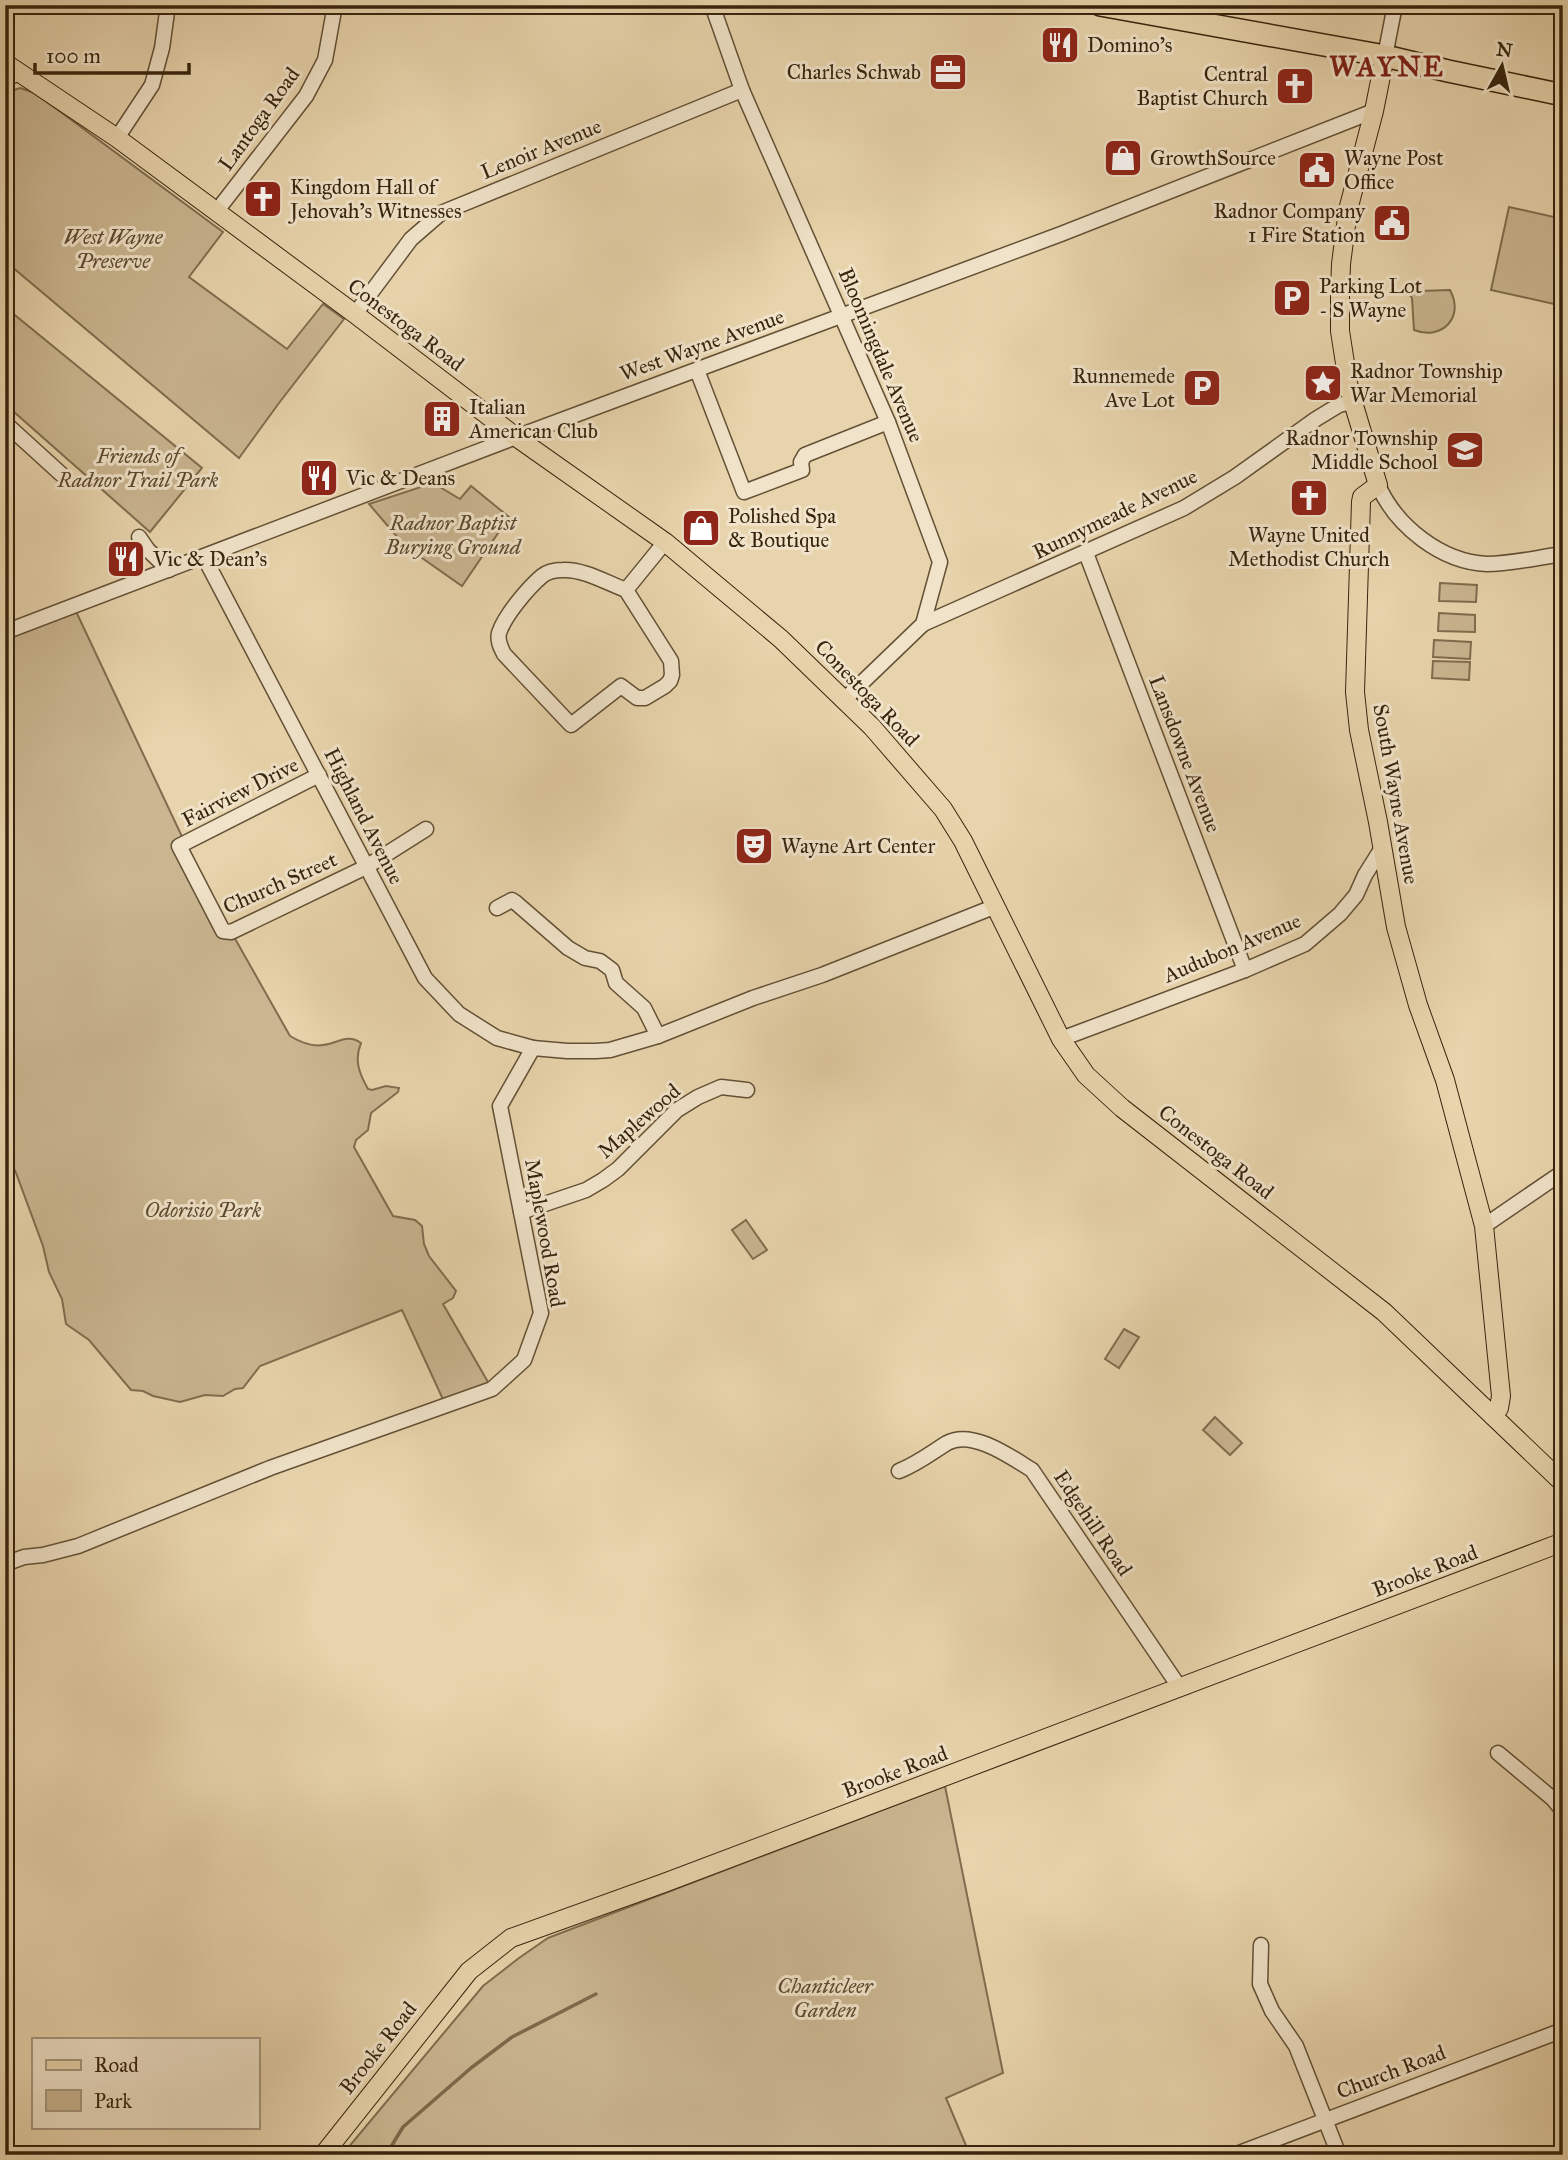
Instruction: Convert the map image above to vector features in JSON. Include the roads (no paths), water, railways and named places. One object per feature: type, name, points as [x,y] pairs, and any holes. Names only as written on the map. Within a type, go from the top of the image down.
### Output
[{"type":"highway","points":[[1100,5],[1385,56],[1563,95]]},
{"type":"main road","points":[[1378,485],[1352,402],[1340,331],[1341,264],[1348,211],[1385,56]]},
{"type":"main road","name":"Conestoga Road","points":[[10,72],[117,138],[516,436],[665,542],[781,639],[872,727],[943,809],[963,841],[1060,1039],[1082,1069],[1107,1095],[1384,1312],[1563,1483]]},
{"type":"main road","name":"South Wayne Avenue","points":[[1378,485],[1362,497],[1361,502],[1355,692],[1359,730],[1396,928],[1418,1005],[1446,1080],[1484,1226],[1501,1396],[1499,1408],[1493,1416]]},
{"type":"main road","name":"Brooke Road","points":[[323,2155],[469,1971],[511,1938],[664,1883],[1563,1542]]},
{"type":"street","points":[[117,138],[152,85],[162,48],[168,5]]},
{"type":"street","name":"Lantoga Road","points":[[216,212],[306,96],[325,60],[335,5]]},
{"type":"street","name":"Bloomingdale Avenue","points":[[712,5],[742,90],[888,422],[940,562],[923,624]]},
{"type":"street","points":[[1385,56],[1395,5]]},
{"type":"street","name":"Lenoir Avenue","points":[[355,314],[411,239],[441,213],[742,90]]},
{"type":"street","name":"West Wayne Avenue","points":[[5,632],[516,436],[1061,234],[1374,111]]},
{"type":"street","points":[[697,370],[744,492],[802,470],[801,462],[805,455],[888,422]]},
{"type":"street","name":"Runnymeade Avenue","points":[[923,624],[1185,508],[1235,477],[1316,419],[1339,405],[1352,402]]},
{"type":"street","points":[[5,424],[61,474]]},
{"type":"street","points":[[1378,485],[1393,512],[1414,534],[1457,556],[1487,564],[1563,554]]},
{"type":"street","points":[[139,537],[169,570]]},
{"type":"street","points":[[626,590],[665,542]]},
{"type":"street","name":"Lansdowne Avenue","points":[[1086,553],[1245,970]]},
{"type":"street","name":"Highland Avenue","points":[[204,557],[425,978],[459,1014],[497,1038],[533,1048]]},
{"type":"street","points":[[574,571],[626,590],[671,660],[670,681],[645,698],[637,698],[621,686],[571,724],[504,654],[499,634],[515,606],[542,576],[548,573],[574,571]]},
{"type":"street","points":[[844,700],[923,624]]},
{"type":"street","name":"Fairview Drive","points":[[179,846],[319,775]]},
{"type":"street","points":[[366,867],[426,829]]},
{"type":"street","name":"Church Street","points":[[179,846],[223,931],[231,932],[366,867]]},
{"type":"street","name":"Audubon Avenue","points":[[1060,1039],[1245,970],[1305,944],[1340,914],[1356,895],[1382,848]]},
{"type":"street","points":[[497,908],[512,900],[568,948],[584,958],[600,961],[612,970],[616,983],[644,1008],[658,1036]]},
{"type":"street","points":[[533,1048],[567,1051],[610,1050],[658,1036],[996,906]]},
{"type":"street","name":"Maplewood Road","points":[[5,1564],[24,1557],[43,1556],[78,1546],[270,1468],[492,1389],[524,1360],[541,1313],[500,1107],[533,1048]]},
{"type":"street","name":"Maplewood","points":[[521,1212],[586,1189],[603,1180],[618,1170],[677,1110],[698,1097],[721,1087],[747,1090]]},
{"type":"street","points":[[1484,1226],[1563,1172]]},
{"type":"street","name":"Edgehill Road","points":[[899,1471],[910,1467],[950,1441],[979,1441],[1009,1455],[1032,1470],[1180,1688]]},
{"type":"street","points":[[1498,1753],[1553,1799],[1563,1811]]},
{"type":"street","points":[[1261,1945],[1260,1984],[1272,2011],[1296,2046],[1339,2155]]},
{"type":"street","name":"Church Road","points":[[1234,2155],[1563,2030]]},
{"type":"street","points":[[5,2151],[13,2155]]},
{"type":"waterway","points":[[386,2155],[403,2127],[471,2068],[512,2037],[596,1994]]},
{"type":"place","name":"Domino's","points":[[1060,45]]},
{"type":"place","name":"Charles Schwab","points":[[948,72]]},
{"type":"place","name":"Central Baptist Church","points":[[1295,86]]},
{"type":"place","name":"GrowthSource","points":[[1123,158]]},
{"type":"place","name":"Wayne Post Office","points":[[1317,170]]},
{"type":"place","name":"Kingdom Hall of Jehovah's Witnesses","points":[[263,199]]},
{"type":"place","name":"Radnor Company 1 Fire Station","points":[[1392,223]]},
{"type":"place","name":"Parking Lot - S Wayne","points":[[1292,298]]},
{"type":"place","name":"Radnor Township War Memorial","points":[[1323,383]]},
{"type":"place","name":"Runnemede Ave Lot","points":[[1202,388]]},
{"type":"place","name":"Italian American Club","points":[[442,419]]},
{"type":"place","name":"Radnor Township Middle School","points":[[1465,450]]},
{"type":"place","name":"Vic & Deans","points":[[319,478]]},
{"type":"place","name":"Wayne United Methodist Church","points":[[1309,498]]},
{"type":"place","name":"Polished Spa & Boutique","points":[[701,528]]},
{"type":"place","name":"Vic & Dean's","points":[[126,559]]},
{"type":"place","name":"Wayne Art Center","points":[[754,846]]},
{"type":"district","name":"WAYNE","points":[[1387,66]]},
{"type":"park label","name":"West Wayne Preserve","points":[[113,249]]},
{"type":"park label","name":"Friends of Radnor Trail Park","points":[[138,468]]},
{"type":"park label","name":"Radnor Baptist Burying Ground","points":[[453,535]]},
{"type":"park label","name":"Odorisio Park","points":[[203,1210]]},
{"type":"park label","name":"Chanticleer Garden","points":[[825,1998]]}]
